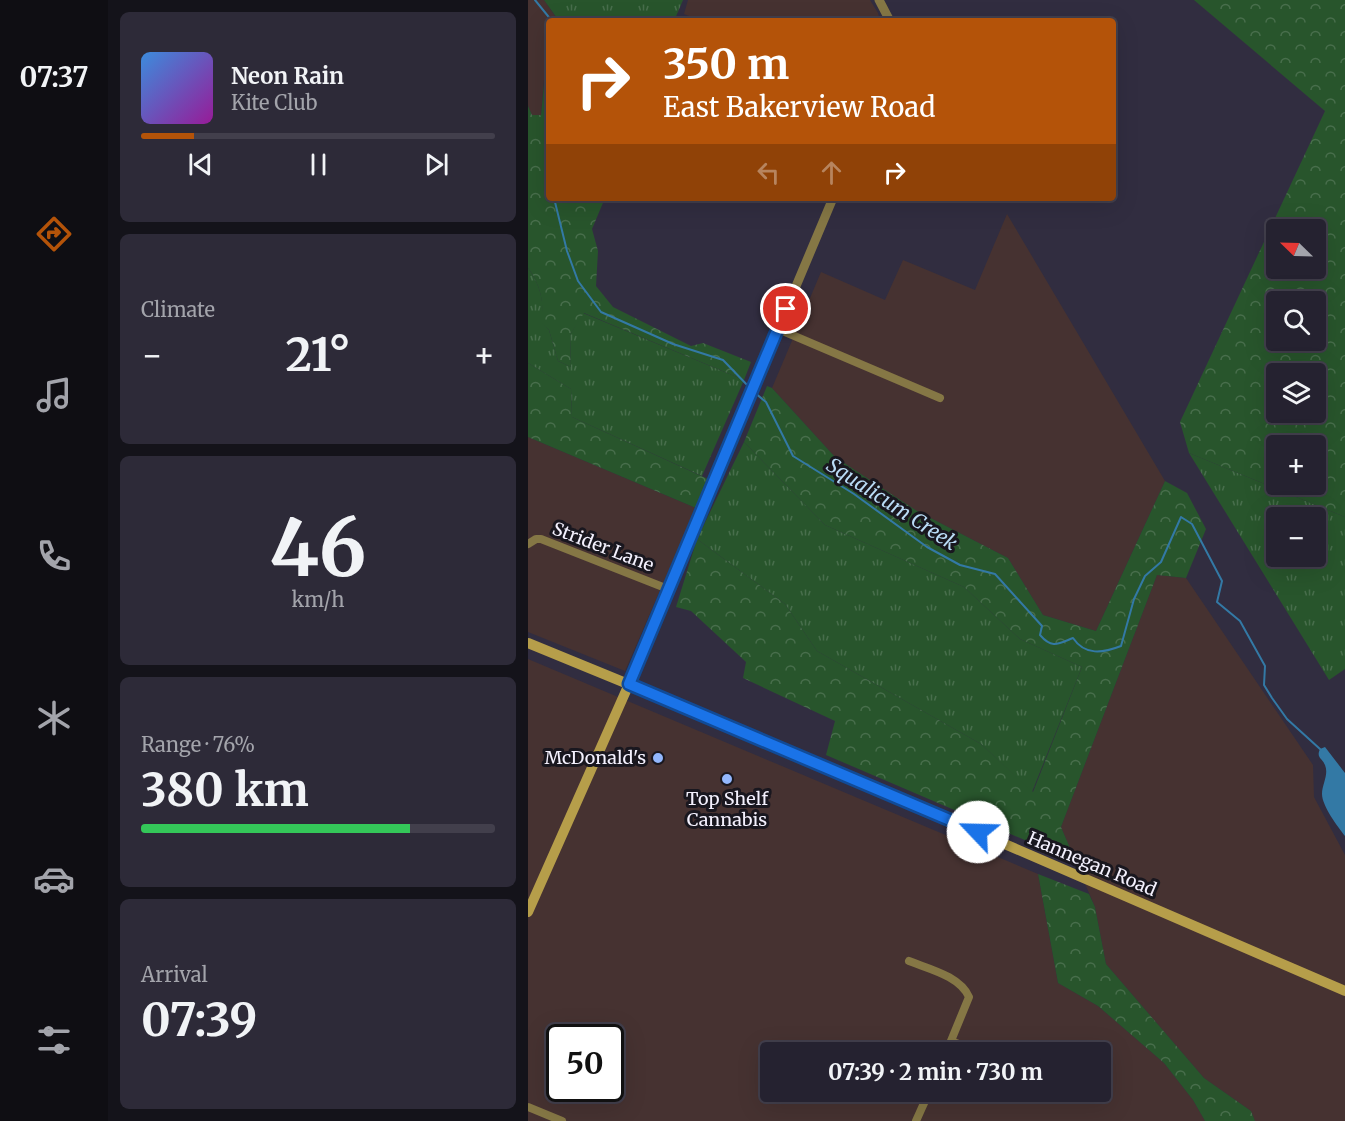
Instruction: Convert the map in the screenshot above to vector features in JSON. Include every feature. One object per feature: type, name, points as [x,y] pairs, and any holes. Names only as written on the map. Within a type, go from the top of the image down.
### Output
[{"type":"main road","name":"Hannegan Road","points":[[528,643],[774,744],[1345,991]]},
{"type":"main road","points":[[528,912],[629,684]]},
{"type":"street","points":[[879,0],[888,18]]},
{"type":"street","points":[[629,684],[832,201]]},
{"type":"street","points":[[778,329],[939,398]]},
{"type":"street","name":"Strider Lane","points":[[528,544],[541,539],[668,589]]},
{"type":"street","points":[[909,960],[956,981],[965,988],[969,997],[951,1041]]},
{"type":"street","points":[[916,1121],[925,1102]]},
{"type":"street","points":[[528,1107],[562,1121]]},
{"type":"shaded area","points":[[528,0],[544,0],[555,16],[546,18],[546,56],[541,115],[532,115],[528,106]]},
{"type":"shaded area","points":[[688,0],[870,0],[879,18],[694,18],[684,14]]},
{"type":"shaded area","points":[[1007,214],[1165,481],[1096,631],[1043,615],[1008,558],[917,511],[835,457],[772,388],[821,272],[885,300],[903,260],[975,290]]},
{"type":"shaded area","points":[[528,437],[696,508],[625,671],[528,632]]},
{"type":"shaded area","points":[[1157,575],[1186,578],[1313,765],[1314,797],[1345,855],[1345,1121],[1255,1121],[1251,1111],[1204,1078],[1106,964],[1095,907],[1061,827]]},
{"type":"shaded area","points":[[528,659],[1038,874],[1058,983],[1098,1006],[1164,1063],[1193,1100],[1205,1121],[528,1121]]},
{"type":"green space","points":[[544,0],[683,0],[675,18],[557,18]]},
{"type":"green space","points":[[1194,0],[1345,0],[1345,517],[1326,509],[1326,507],[1291,495],[1326,495],[1326,435],[1266,435],[1266,485],[1189,453],[1180,422],[1266,238],[1266,279],[1326,279],[1326,219],[1275,219],[1325,111]]},
{"type":"green space","points":[[546,62],[546,201],[604,201],[592,229],[598,251],[596,286],[613,307],[691,346],[703,343],[751,362],[744,380],[584,313],[570,335],[571,367],[558,361],[549,330],[540,322],[542,301],[528,268],[528,106],[532,115],[541,115]]},
{"type":"green space","points":[[528,268],[540,294],[543,308],[541,322],[549,330],[558,361],[571,367],[570,335],[583,313],[744,380],[702,476],[572,417],[571,389],[528,363]]},
{"type":"green space","points":[[528,363],[571,389],[572,417],[708,479],[696,508],[528,437]]},
{"type":"green space","points":[[767,386],[772,388],[835,457],[917,511],[1008,558],[1043,615],[1096,631],[1165,481],[1187,493],[1206,529],[1186,578],[1157,575],[1061,827],[1076,862],[826,755],[835,721],[743,678],[746,662],[691,611],[676,607],[697,539],[785,604],[817,651],[981,744],[1033,792],[1082,667],[1020,639],[964,587],[825,525],[744,442]]},
{"type":"green space","points":[[744,442],[825,525],[964,587],[1020,639],[1082,667],[1032,792],[981,744],[817,651],[785,604],[697,539]]},
{"type":"green space","points":[[1189,453],[1266,485],[1266,495],[1291,495],[1321,507],[1266,507],[1266,567],[1326,567],[1326,509],[1345,517],[1345,669],[1329,680]]},
{"type":"green space","points":[[1038,874],[1089,894],[1095,907],[1106,964],[1204,1078],[1251,1111],[1255,1121],[1205,1121],[1193,1100],[1164,1063],[1098,1006],[1058,983]]},
{"type":"water","points":[[1325,747],[1345,773],[1345,836],[1331,816],[1323,799],[1322,790],[1326,769],[1319,754],[1320,749]]},
{"type":"waterway","name":"Squalicum Creek","points":[[535,0],[550,18]]},
{"type":"waterway","name":"Squalicum Creek","points":[[555,201],[567,251],[578,281],[601,312],[673,344],[723,360],[751,389]]},
{"type":"waterway","name":"Squalicum Creek","points":[[755,393],[766,402],[793,456],[854,494],[927,547],[960,565],[995,574],[1042,626],[1040,635],[1052,644],[1073,638],[1083,648],[1089,650],[1101,651],[1121,646],[1134,599],[1145,576],[1161,562],[1181,517],[1192,524],[1222,581],[1217,602],[1240,621],[1265,666],[1264,685],[1287,719],[1320,749]]},
{"type":"place","name":"McDonald's","points":[[658,758]]},
{"type":"place","name":"Top Shelf Cannabis","points":[[727,779]]},
{"type":"route","points":[[786,309],[629,684],[978,832]]}]
